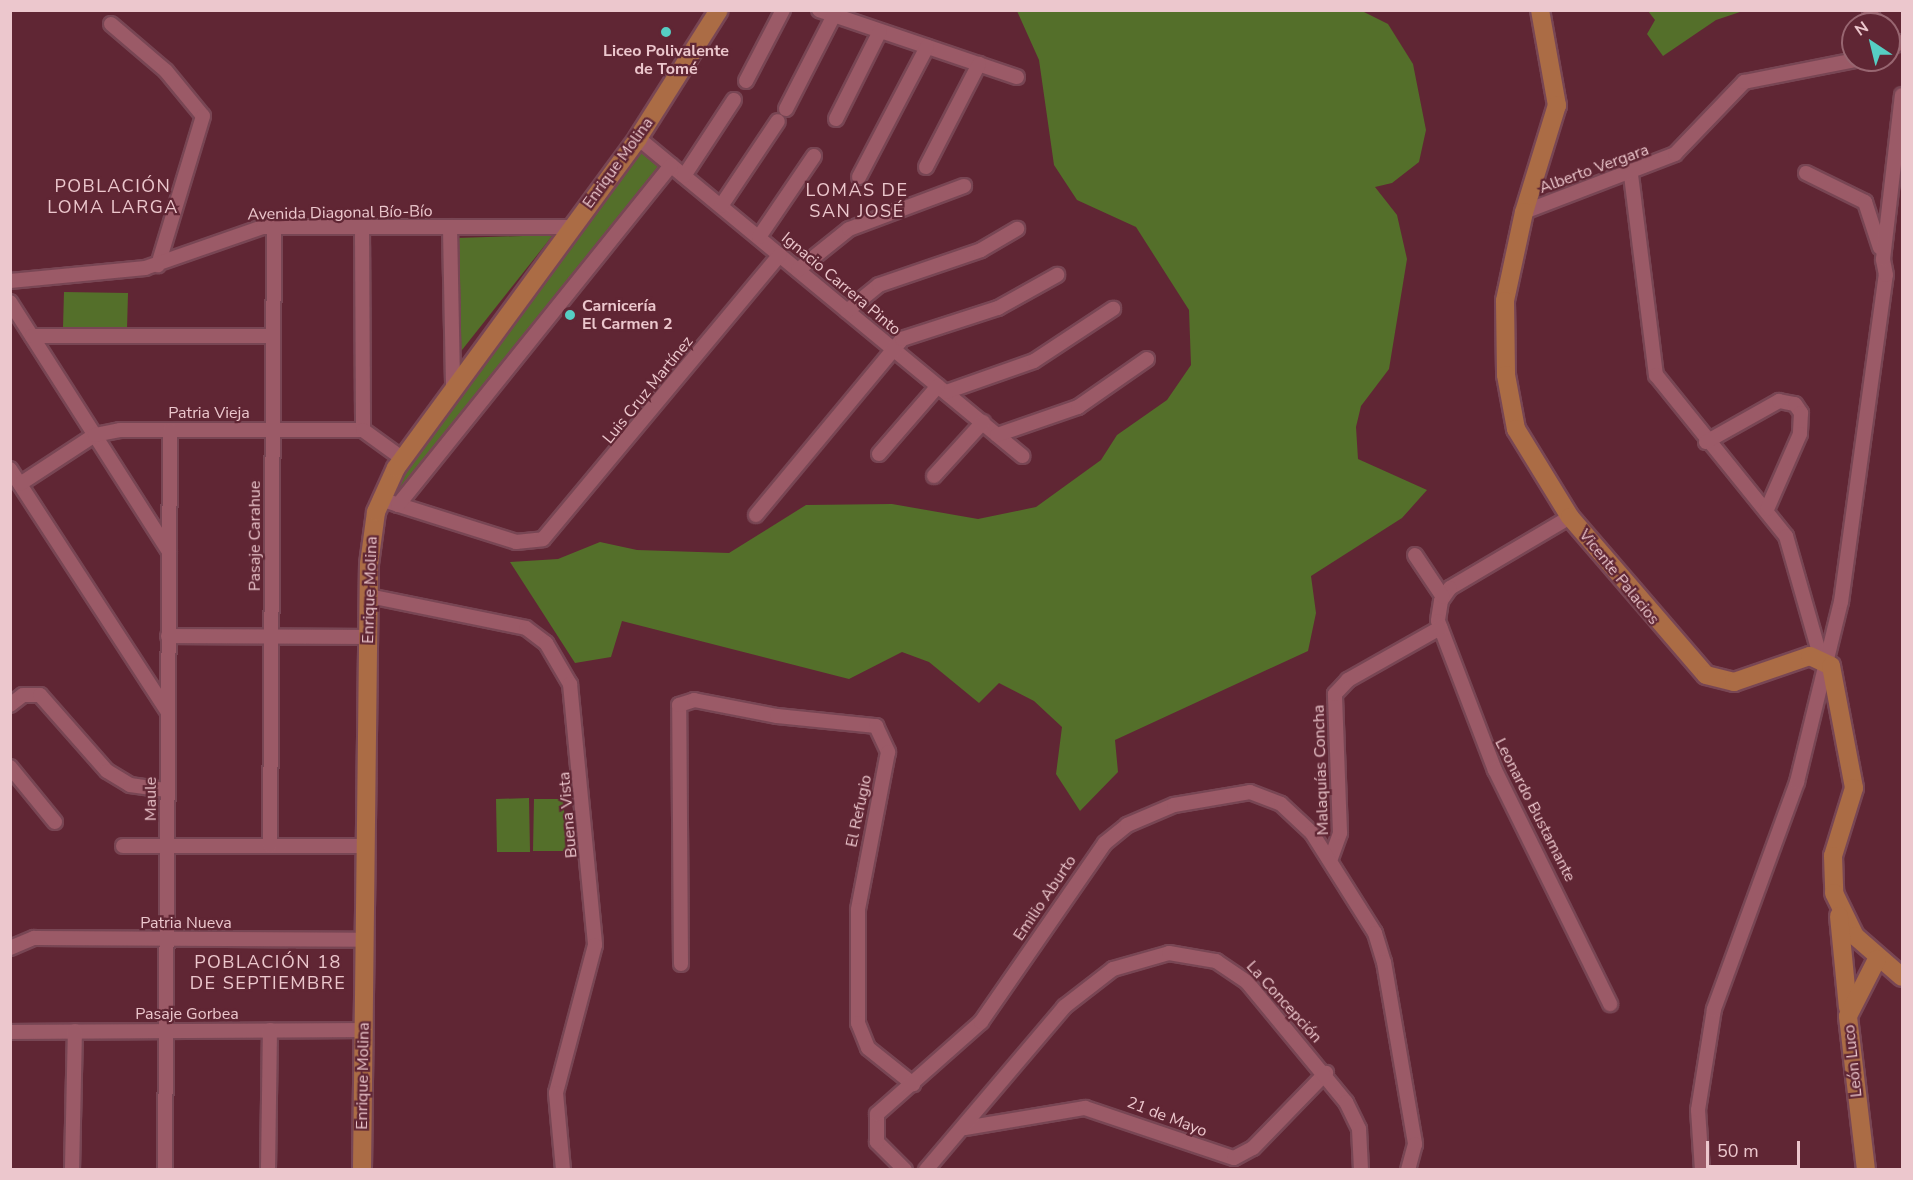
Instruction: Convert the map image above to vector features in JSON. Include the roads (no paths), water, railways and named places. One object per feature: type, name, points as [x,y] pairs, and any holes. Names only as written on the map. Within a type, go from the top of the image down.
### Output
[{"type":"main road","name":"Enrique Molina","points":[[362,1170],[370,539],[380,500],[403,459],[638,138],[719,10]]},
{"type":"main road","name":"Vicente Palacios","points":[[1540,10],[1557,105],[1524,212],[1504,314],[1508,395],[1527,453],[1570,517],[1674,644],[1712,679],[1734,682],[1805,657],[1824,660]]},
{"type":"main road","points":[[1824,660],[1839,690],[1854,788],[1833,856],[1848,1016]]},
{"type":"main road","points":[[1838,906],[1855,936],[1877,959],[1902,977]]},
{"type":"main road","name":"León Luco","points":[[1866,1170],[1848,1016],[1877,959]]},
{"type":"street","points":[[746,81],[783,10]]},
{"type":"street","points":[[819,10],[1017,77]]},
{"type":"street","points":[[721,206],[782,115],[834,15]]},
{"type":"street","points":[[111,24],[166,71],[202,116],[159,265]]},
{"type":"street","points":[[836,119],[880,31]]},
{"type":"street","points":[[859,177],[927,46]]},
{"type":"street","name":"Alberto Vergara","points":[[1524,212],[1631,175],[1687,146],[1744,82],[1841,63]]},
{"type":"street","points":[[926,167],[978,64]]},
{"type":"street","points":[[1883,259],[1902,95]]},
{"type":"street","points":[[684,176],[734,100]]},
{"type":"street","name":"Ignacio Carrera Pinto","points":[[638,138],[1023,456]]},
{"type":"street","points":[[759,237],[814,156]]},
{"type":"street","points":[[380,500],[398,505],[671,165]]},
{"type":"street","points":[[1702,1170],[1698,1110],[1714,1009],[1797,782],[1852,541],[1886,275],[1865,202],[1806,173]]},
{"type":"street","points":[[1631,175],[1652,365],[1666,393],[1706,442],[1767,509],[1796,559],[1824,660]]},
{"type":"street","points":[[798,270],[849,229],[964,186]]},
{"type":"street","name":"Avenida Diagonal Bío-Bío","points":[[10,281],[159,265],[228,235],[274,227],[571,227]]},
{"type":"street","name":"Pasaje Carahue","points":[[270,846],[274,227]]},
{"type":"street","points":[[362,227],[363,430],[403,459]]},
{"type":"street","points":[[450,227],[453,390]]},
{"type":"street","points":[[847,311],[879,285],[973,253],[1017,229]]},
{"type":"street","name":"Luis Cruz Martínez","points":[[398,505],[516,542],[538,542],[780,255]]},
{"type":"street","points":[[756,514],[892,348],[910,335],[1017,300],[1058,275]]},
{"type":"street","points":[[10,302],[169,552]]},
{"type":"street","points":[[879,454],[942,389],[1034,361],[1113,309]]},
{"type":"street","points":[[32,336],[273,336]]},
{"type":"street","points":[[997,435],[1078,407],[1147,359]]},
{"type":"street","points":[[1706,442],[1779,401],[1799,408],[1797,443],[1767,509]]},
{"type":"street","points":[[934,476],[982,422]]},
{"type":"street","name":"Patria Vieja","points":[[20,484],[95,435],[170,430],[363,430]]},
{"type":"street","name":"Maule","points":[[165,1170],[170,430]]},
{"type":"street","points":[[10,469],[168,712]]},
{"type":"street","points":[[1440,628],[1443,597],[1457,583],[1570,517]]},
{"type":"street","points":[[1414,555],[1443,597]]},
{"type":"street","name":"Buena Vista","points":[[369,596],[526,628],[546,643],[570,684],[595,945],[556,1093],[563,1170]]},
{"type":"street","name":"Malaquías Concha","points":[[1408,1170],[1415,1144],[1384,962],[1371,926],[1331,858],[1340,833],[1335,694],[1348,680],[1440,628]]},
{"type":"street","name":"Leonardo Bustamante","points":[[1440,628],[1495,770],[1610,1004]]},
{"type":"street","points":[[168,636],[369,637]]},
{"type":"street","points":[[10,705],[23,695],[40,695],[107,771],[130,785],[167,790]]},
{"type":"street","name":"El Refugio","points":[[681,964],[679,705],[694,700],[777,716],[857,721],[884,734],[888,752],[858,910],[858,1023],[868,1047],[913,1084]]},
{"type":"street","points":[[10,767],[55,822]]},
{"type":"street","name":"Emilio Aburto","points":[[905,1170],[878,1142],[873,1124],[881,1109],[913,1084],[981,1022],[1080,873],[1105,843],[1136,820],[1206,796],[1259,793],[1296,817],[1331,858]]},
{"type":"street","points":[[123,846],[366,846]]},
{"type":"street","name":"Patria Nueva","points":[[10,948],[34,938],[365,940]]},
{"type":"street","name":"La Concepción","points":[[926,1170],[965,1128],[1024,1049],[1065,1006],[1113,969],[1146,956],[1198,956],[1233,970],[1326,1073],[1359,1129],[1361,1170]]},
{"type":"street","name":"Pasaje Gorbea","points":[[10,1032],[364,1029]]},
{"type":"street","points":[[268,1170],[270,1030]]},
{"type":"street","points":[[72,1170],[75,1031]]},
{"type":"street","name":"21 de Mayo","points":[[965,1128],[1085,1108],[1234,1158],[1253,1148],[1326,1073]]},
{"type":"place","name":"Liceo Polivalente de Tomé","points":[[666,32]]},
{"type":"place","name":"Carnicería El Carmen 2","points":[[570,315]]},
{"type":"district","name":"POBLACIÓN LOMA LARGA","points":[[113,198]]},
{"type":"district","name":"LOMAS DE SAN JOSÉ","points":[[857,201]]},
{"type":"district","name":"POBLACIÓN 18 DE SEPTIEMBRE","points":[[268,973]]}]
